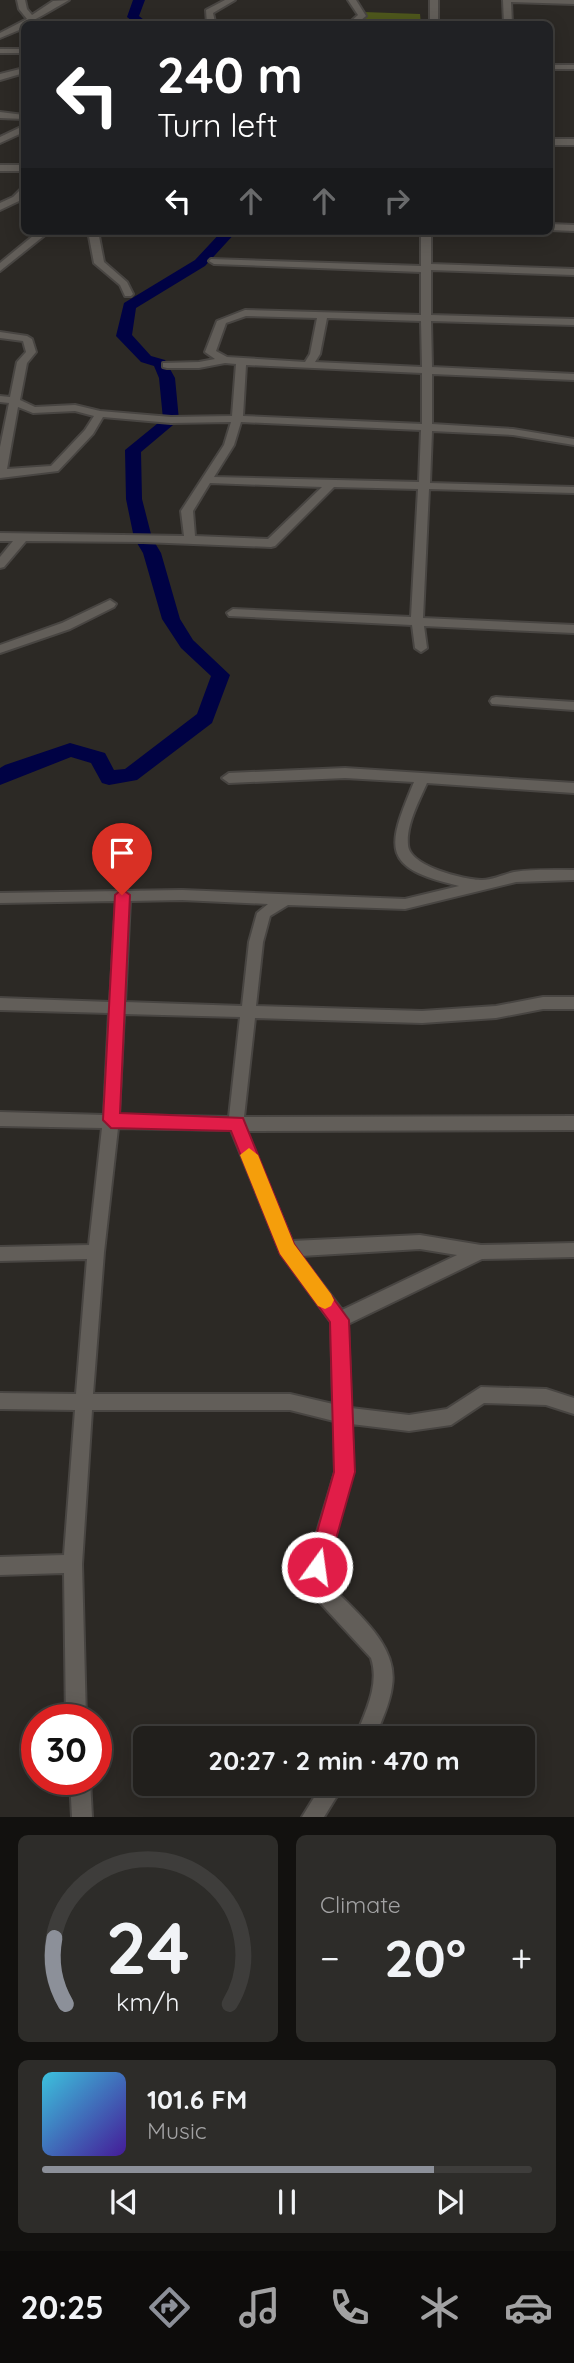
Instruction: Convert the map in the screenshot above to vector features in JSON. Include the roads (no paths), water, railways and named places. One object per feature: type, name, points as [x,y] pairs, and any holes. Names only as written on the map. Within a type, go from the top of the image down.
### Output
[{"type":"street","points":[[21,0],[23,9],[30,18]]},
{"type":"street","points":[[26,21],[65,0]]},
{"type":"street","points":[[210,21],[209,12],[231,0]]},
{"type":"street","points":[[352,0],[362,16],[356,21]]},
{"type":"street","points":[[433,0],[434,21]]},
{"type":"street","points":[[499,0],[574,2]]},
{"type":"street","points":[[507,0],[508,21]]},
{"type":"street","points":[[0,36],[11,34],[21,26]]},
{"type":"street","points":[[0,51],[21,51]]},
{"type":"street","points":[[553,67],[574,67]]},
{"type":"street","points":[[0,77],[21,72]]},
{"type":"street","points":[[0,115],[21,117]]},
{"type":"street","points":[[0,141],[21,130]]},
{"type":"street","points":[[553,142],[574,142]]},
{"type":"street","points":[[0,168],[21,168]]},
{"type":"street","points":[[0,207],[16,199],[21,192]]},
{"type":"street","points":[[553,227],[574,228]]},
{"type":"street","points":[[0,268],[40,235]]},
{"type":"street","points":[[94,235],[99,263],[124,284],[128,294]]},
{"type":"street","points":[[421,648],[417,621],[427,427],[426,235]]},
{"type":"street","points":[[214,261],[574,272]]},
{"type":"street","points":[[225,360],[210,352],[222,321],[245,313],[574,321]]},
{"type":"street","points":[[307,366],[315,355],[323,314]]},
{"type":"street","points":[[0,335],[27,339],[31,352],[22,362],[0,474],[54,469],[89,432],[100,414]]},
{"type":"street","points":[[167,365],[199,365],[225,360],[574,377]]},
{"type":"street","points":[[190,541],[187,511],[229,445],[237,419],[241,364]]},
{"type":"street","points":[[0,399],[13,401],[33,410],[75,408],[100,414],[199,421],[237,419],[513,432],[574,442]]},
{"type":"street","points":[[207,480],[574,491]]},
{"type":"street","points":[[0,537],[271,543],[331,484]]},
{"type":"street","points":[[0,564],[22,538]]},
{"type":"street","points":[[0,649],[66,626],[110,604]]},
{"type":"street","points":[[233,613],[574,629]]},
{"type":"street","points":[[496,702],[574,706]]},
{"type":"street","points":[[229,778],[345,773],[574,788]]},
{"type":"street","points":[[423,777],[401,836],[401,855],[411,867],[425,873],[486,886]]},
{"type":"street","points":[[0,898],[122,895],[405,904],[516,877],[574,875]]},
{"type":"street","points":[[76,1704],[73,1564],[96,1252],[111,1120],[122,895]]},
{"type":"street","points":[[286,900],[264,913],[256,942],[236,1124],[287,1249],[339,1320],[344,1472],[321,1549],[317,1577],[320,1588],[379,1652],[383,1662],[384,1684],[369,1726]]},
{"type":"street","points":[[0,1004],[422,1017],[496,1012],[543,1003],[574,1003]]},
{"type":"street","points":[[0,1119],[236,1124],[574,1123]]},
{"type":"street","points":[[287,1249],[420,1242],[481,1252],[574,1251]]},
{"type":"street","points":[[0,1254],[96,1252]]},
{"type":"street","points":[[339,1320],[481,1252]]},
{"type":"street","points":[[0,1401],[290,1402],[343,1415],[409,1423],[452,1417],[481,1395],[546,1397],[574,1406]]},
{"type":"street","points":[[0,1566],[73,1564]]},
{"type":"street","points":[[81,1795],[82,1817]]},
{"type":"street","points":[[312,1817],[326,1796]]},
{"type":"waterway","points":[[139,0],[133,17],[139,21]]},
{"type":"waterway","points":[[0,778],[12,770],[70,750],[98,758],[109,778],[130,775],[205,718],[221,675],[187,644],[171,619],[152,553],[143,538],[134,499],[133,450],[171,420],[167,378],[160,363],[146,359],[124,336],[129,306],[200,263],[226,235]]}]
